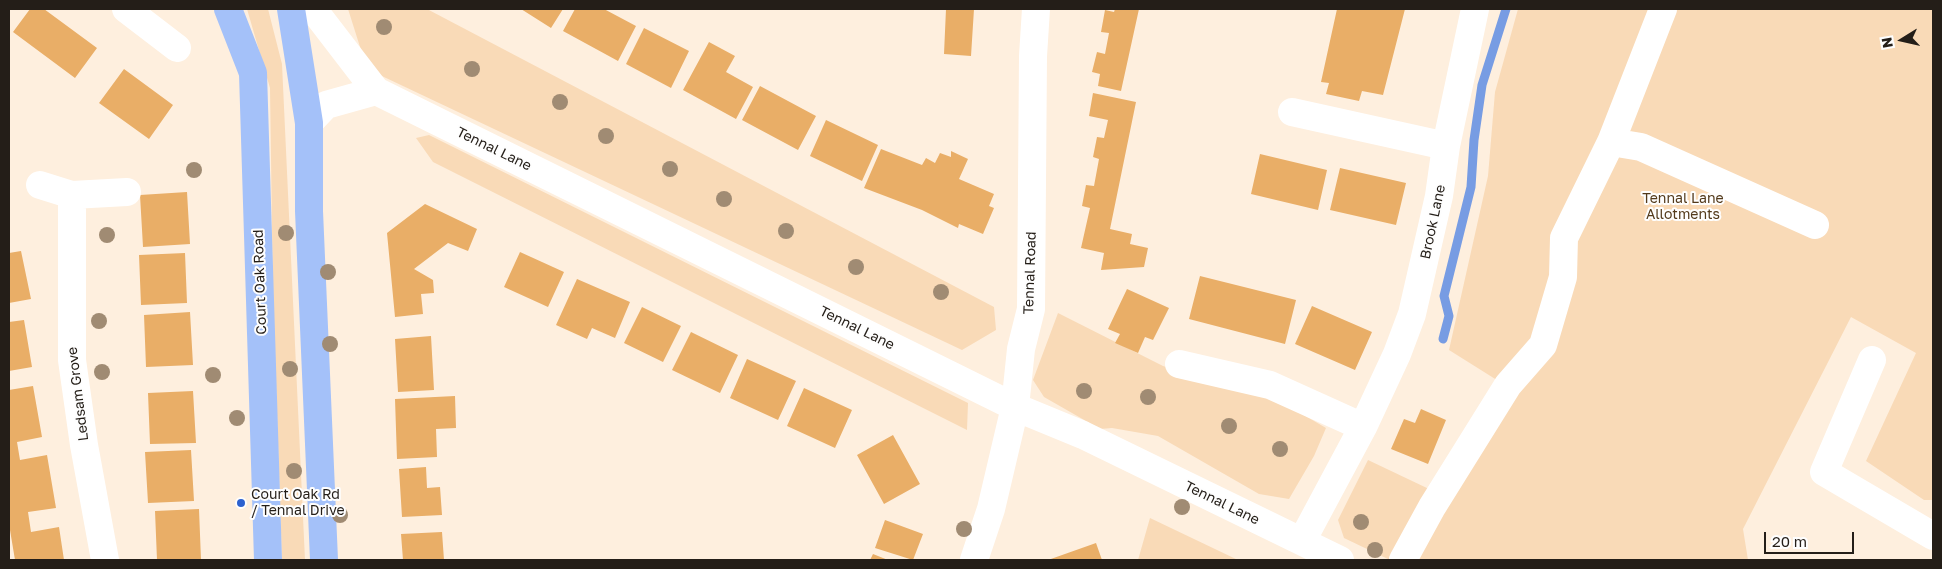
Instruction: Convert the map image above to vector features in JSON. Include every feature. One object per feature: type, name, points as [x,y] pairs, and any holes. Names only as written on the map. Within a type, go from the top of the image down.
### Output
[{"type":"main road","name":"Court Oak Road","points":[[228,9],[253,73],[268,560]]},
{"type":"main road","points":[[291,9],[309,122],[309,211],[324,560]]},
{"type":"street","points":[[126,9],[177,48]]},
{"type":"street","name":"Tennal Lane","points":[[313,9],[376,91],[1015,407],[1083,435],[1340,560]]},
{"type":"street","name":"Tennal Road","points":[[974,560],[990,509],[1015,407],[1021,350],[1031,309],[1033,56],[1036,9]]},
{"type":"street","name":"Brook Lane","points":[[1302,541],[1362,427],[1397,354],[1412,314],[1439,196],[1446,146],[1475,9]]},
{"type":"street","points":[[1403,560],[1432,507],[1508,385],[1543,345],[1563,277],[1564,238],[1611,142],[1663,9]]},
{"type":"street","points":[[309,122],[326,105],[376,91]]},
{"type":"street","points":[[1292,112],[1446,146]]},
{"type":"street","points":[[1611,142],[1641,147],[1815,225]]},
{"type":"street","points":[[40,185],[72,195],[127,192]]},
{"type":"street","name":"Ledsam Grove","points":[[72,195],[72,360],[84,445],[105,560]]},
{"type":"street","points":[[1872,360],[1824,472],[1933,536]]},
{"type":"street","points":[[1179,364],[1270,385],[1362,427]]},
{"type":"green space","points":[[247,9],[268,9],[282,64],[305,560],[282,560],[273,299],[270,88]]},
{"type":"green space","points":[[348,9],[427,9],[994,307],[996,330],[962,350],[367,69]]},
{"type":"green space","name":"Tennal Lane Allotments","points":[[1518,9],[1933,9],[1933,500],[1924,500],[1866,461],[1916,353],[1851,317],[1743,529],[1748,560],[1390,560],[1344,538],[1338,520],[1368,460],[1429,489],[1500,382],[1449,350],[1488,176],[1495,92]]},
{"type":"green space","points":[[429,135],[968,403],[967,430],[433,162],[416,138]]},
{"type":"green space","points":[[1058,313],[1163,366],[1285,404],[1326,428],[1314,456],[1289,499],[1259,494],[1158,436],[1112,428],[1100,429],[1044,397],[1033,380]]},
{"type":"green space","points":[[1150,518],[1238,560],[1138,560]]},
{"type":"building","points":[[30,9],[44,9],[97,48],[75,78],[13,32]]},
{"type":"building","points":[[521,9],[563,9],[551,28]]},
{"type":"building","points":[[575,9],[604,9],[636,26],[618,61],[563,31]]},
{"type":"building","points":[[946,9],[974,9],[971,56],[944,54]]},
{"type":"building","points":[[1115,9],[1139,9],[1121,91],[1098,86],[1100,74],[1092,72],[1097,52],[1105,54],[1109,33],[1101,32],[1105,10],[1114,12]]},
{"type":"building","points":[[1337,9],[1405,9],[1383,95],[1362,91],[1359,101],[1326,94],[1329,83],[1321,82]]},
{"type":"building","points":[[644,28],[689,51],[671,88],[626,64]]},
{"type":"building","points":[[709,42],[735,56],[726,72],[753,87],[736,119],[683,90]]},
{"type":"building","points":[[124,69],[173,105],[149,139],[99,103]]},
{"type":"building","points":[[760,86],[816,116],[798,150],[742,120]]},
{"type":"building","points":[[1093,93],[1136,102],[1110,229],[1132,234],[1130,244],[1148,248],[1144,267],[1101,270],[1104,253],[1081,248],[1090,208],[1082,206],[1086,185],[1094,186],[1099,159],[1093,157],[1097,137],[1104,138],[1108,120],[1089,116]]},
{"type":"building","points":[[826,120],[878,145],[862,181],[810,156]]},
{"type":"building","points":[[881,149],[922,165],[926,158],[935,163],[940,153],[951,157],[951,151],[968,159],[959,179],[994,194],[989,206],[994,208],[983,234],[959,224],[958,228],[922,210],[864,188]]},
{"type":"building","points":[[1260,154],[1327,170],[1318,210],[1251,194]]},
{"type":"building","points":[[1340,168],[1406,183],[1396,225],[1330,210]]},
{"type":"building","points":[[187,192],[190,244],[143,247],[140,195]]},
{"type":"building","points":[[425,204],[477,229],[468,251],[448,243],[414,269],[433,280],[434,293],[421,294],[423,314],[395,317],[387,233]]},
{"type":"building","points":[[21,251],[31,299],[9,303],[9,253]]},
{"type":"building","points":[[520,252],[564,272],[548,307],[504,287]]},
{"type":"building","points":[[185,253],[187,303],[141,305],[139,255]]},
{"type":"building","points":[[1200,276],[1296,300],[1285,344],[1189,319]]},
{"type":"building","points":[[577,279],[630,302],[615,338],[592,328],[587,339],[556,325]]},
{"type":"building","points":[[1127,289],[1169,308],[1153,340],[1145,337],[1138,353],[1115,343],[1120,334],[1108,329]]},
{"type":"building","points":[[1312,306],[1372,332],[1355,370],[1295,344]]},
{"type":"building","points":[[642,307],[681,326],[663,362],[624,343]]},
{"type":"building","points":[[190,312],[193,365],[146,367],[144,315]]},
{"type":"building","points":[[24,320],[32,367],[9,371],[9,322]]},
{"type":"building","points":[[691,332],[738,355],[720,393],[672,370]]},
{"type":"building","points":[[431,336],[434,390],[398,392],[395,339]]},
{"type":"building","points":[[747,359],[796,381],[778,420],[730,398]]},
{"type":"building","points":[[33,386],[42,437],[17,442],[20,460],[47,455],[56,508],[28,512],[31,532],[59,527],[64,560],[15,560],[9,524],[9,390]]},
{"type":"building","points":[[804,388],[852,410],[835,448],[787,426]]},
{"type":"building","points":[[193,391],[196,443],[150,444],[148,393]]},
{"type":"building","points":[[455,396],[456,428],[436,429],[437,457],[397,459],[395,399]]},
{"type":"building","points":[[1421,409],[1446,420],[1428,464],[1391,449],[1404,419],[1415,423]]},
{"type":"building","points":[[893,435],[920,484],[884,504],[857,455]]},
{"type":"building","points":[[191,450],[194,501],[148,503],[145,452]]},
{"type":"building","points":[[426,467],[427,488],[440,487],[442,515],[402,517],[399,469]]},
{"type":"building","points":[[199,509],[201,560],[157,560],[155,511]]},
{"type":"building","points":[[885,520],[923,534],[913,560],[875,548]]},
{"type":"building","points":[[442,532],[444,560],[403,560],[401,534]]},
{"type":"building","points":[[1096,543],[1102,560],[1048,560]]},
{"type":"building","points":[[873,554],[888,560],[870,560]]},
{"type":"waterway","points":[[1443,339],[1449,316],[1444,296],[1471,187],[1474,140],[1482,85],[1506,9]]},
{"type":"place","name":"Court Oak Rd / Tennal Drive","points":[[241,503]]}]
